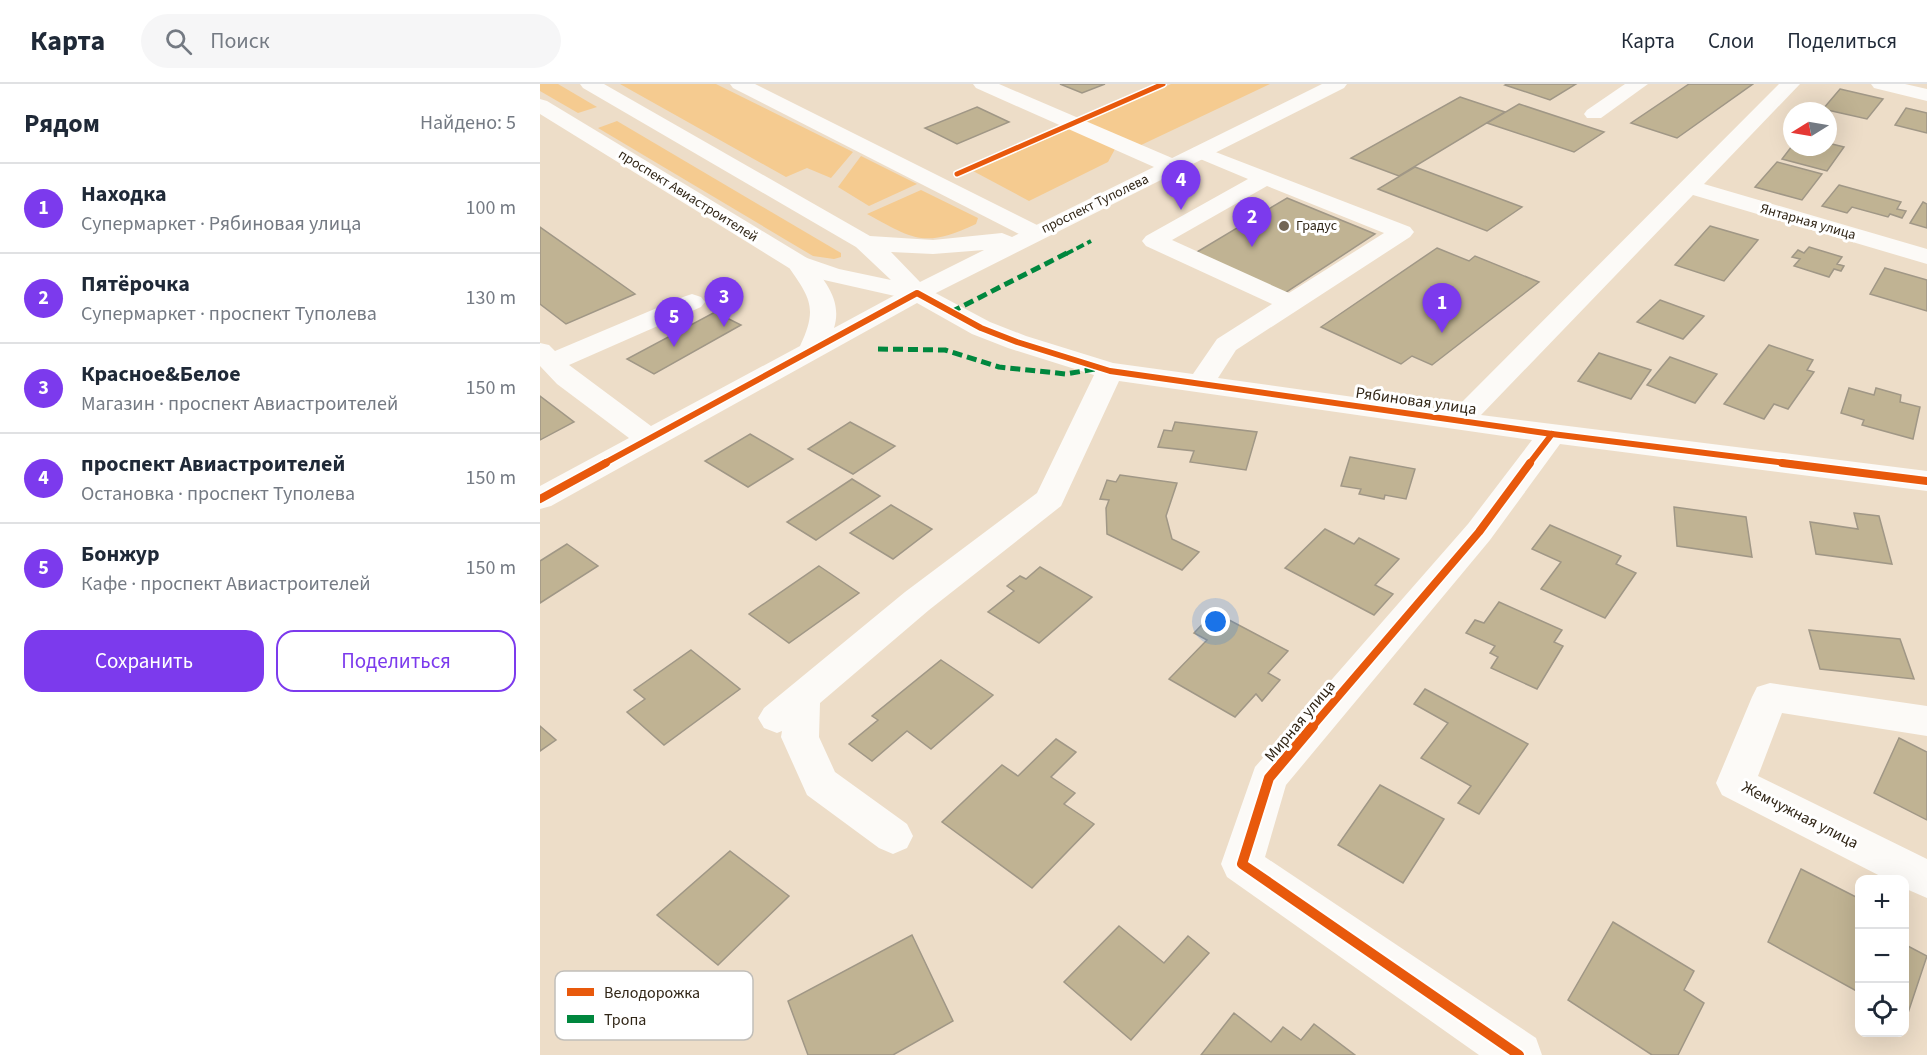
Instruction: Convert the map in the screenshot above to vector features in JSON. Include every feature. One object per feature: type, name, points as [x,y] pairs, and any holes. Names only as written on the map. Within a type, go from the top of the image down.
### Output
[{"type":"street","points":[[591,84],[864,243],[886,260],[917,293]]},
{"type":"street","points":[[740,84],[1035,233]]},
{"type":"street","points":[[983,84],[1171,166]]},
{"type":"street","name":"проспект Туполева","points":[[540,499],[917,293],[1337,84]]},
{"type":"street","points":[[1594,114],[1638,84]]},
{"type":"street","points":[[1460,420],[1790,84]]},
{"type":"street","points":[[1881,84],[1927,95]]},
{"type":"street","name":"проспект Авиастроителей","points":[[540,105],[798,263],[833,275],[917,293]]},
{"type":"street","points":[[1003,115],[1030,105]]},
{"type":"street","points":[[574,126],[630,107]]},
{"type":"street","points":[[1200,152],[1402,231],[1226,345],[1200,384]]},
{"type":"street","points":[[1266,178],[1154,241],[1290,303]]},
{"type":"street","name":"Янтарная улица","points":[[1689,187],[1927,257]]},
{"type":"street","points":[[864,243],[904,248],[939,248],[979,244],[1035,233]]},
{"type":"street","points":[[798,263],[820,291],[825,309],[823,327],[811,350]]},
{"type":"street","name":"Рябиновая улица","points":[[917,293],[981,328],[1017,342],[1110,371],[1552,434],[1927,481]]},
{"type":"street","points":[[650,438],[576,385],[547,357],[692,302]]},
{"type":"street","points":[[893,836],[821,783],[789,708],[917,601],[1050,499],[1110,371]]},
{"type":"street","name":"Мирная улица","points":[[1519,1055],[1242,864],[1269,778],[1479,532],[1552,434]]},
{"type":"street","name":"Жемчужная улица","points":[[1927,722],[1770,696],[1736,783],[1927,879]]},
{"type":"shaded area","points":[[540,84],[558,84],[597,107],[578,113],[540,91]]},
{"type":"shaded area","points":[[620,84],[716,84],[853,152],[831,178],[807,168],[786,177]]},
{"type":"shaded area","points":[[1171,84],[1270,84],[1139,146],[1085,122]]},
{"type":"shaded area","points":[[617,121],[841,253],[841,257],[834,259],[813,256],[598,128]]},
{"type":"shaded area","points":[[1071,128],[1115,149],[1108,162],[1029,201],[973,171]]},
{"type":"shaded area","points":[[861,156],[917,184],[869,206],[838,187]]},
{"type":"shaded area","points":[[921,190],[978,218],[976,224],[944,236],[920,238],[897,230],[867,214]]},
{"type":"building","points":[[1060,84],[1105,84],[1082,93]]},
{"type":"building","points":[[1576,84],[1550,100],[1505,85]]},
{"type":"building","points":[[1689,84],[1753,84],[1677,138],[1631,123]]},
{"type":"building","points":[[1840,89],[1883,99],[1867,119],[1837,112],[1837,102],[1829,102]]},
{"type":"building","points":[[1460,97],[1505,112],[1399,176],[1351,158]]},
{"type":"building","points":[[1519,104],[1604,132],[1574,152],[1487,123]]},
{"type":"building","points":[[977,107],[1009,122],[957,144],[925,128]]},
{"type":"building","points":[[1906,108],[1927,113],[1927,133],[1895,125]]},
{"type":"building","points":[[1837,145],[1844,147],[1827,171],[1782,159],[1784,156],[1837,156]]},
{"type":"building","points":[[1777,162],[1822,174],[1802,200],[1755,187]]},
{"type":"building","points":[[1415,167],[1522,207],[1487,231],[1378,189]]},
{"type":"building","points":[[1839,185],[1901,202],[1897,209],[1906,211],[1902,218],[1890,214],[1888,217],[1852,207],[1847,213],[1822,206]]},
{"type":"building","points":[[1287,198],[1375,234],[1282,295],[1192,255]]},
{"type":"building","points":[[1923,202],[1927,204],[1927,228],[1910,223]]},
{"type":"building","points":[[1710,226],[1758,240],[1724,281],[1675,265]]},
{"type":"building","points":[[540,227],[635,294],[566,324],[540,304]]},
{"type":"building","points":[[1809,247],[1842,257],[1837,264],[1844,266],[1841,271],[1834,269],[1829,277],[1794,266],[1800,259],[1792,257],[1798,250],[1804,253]]},
{"type":"building","points":[[1437,248],[1469,261],[1475,256],[1539,282],[1432,365],[1412,356],[1401,364],[1321,327]]},
{"type":"building","points":[[1885,268],[1927,280],[1927,311],[1870,294]]},
{"type":"building","points":[[1660,300],[1704,316],[1683,339],[1637,322]]},
{"type":"building","points":[[715,312],[741,325],[654,374],[627,359]]},
{"type":"building","points":[[1769,345],[1813,360],[1807,370],[1814,372],[1788,409],[1774,404],[1764,419],[1724,404]]},
{"type":"building","points":[[1599,353],[1651,370],[1631,399],[1578,381]]},
{"type":"building","points":[[1670,357],[1717,374],[1695,403],[1647,385]]},
{"type":"building","points":[[1849,388],[1874,395],[1876,388],[1901,395],[1900,402],[1920,407],[1913,439],[1862,425],[1864,420],[1841,413]]},
{"type":"building","points":[[540,396],[574,422],[540,440]]},
{"type":"building","points":[[850,422],[895,446],[853,474],[808,449]]},
{"type":"building","points":[[1175,422],[1257,432],[1246,470],[1190,462],[1194,451],[1158,447],[1164,430],[1172,431]]},
{"type":"building","points":[[750,434],[793,459],[748,487],[705,461]]},
{"type":"building","points":[[1350,457],[1415,469],[1406,499],[1385,495],[1384,499],[1359,494],[1361,489],[1341,486]]},
{"type":"building","points":[[1120,475],[1177,483],[1166,516],[1172,539],[1199,552],[1182,570],[1107,534],[1106,508],[1109,500],[1100,499],[1107,480],[1116,482]]},
{"type":"building","points":[[852,479],[880,496],[816,540],[787,522]]},
{"type":"building","points":[[891,505],[932,529],[893,559],[850,533]]},
{"type":"building","points":[[1674,507],[1746,517],[1752,557],[1677,546]]},
{"type":"building","points":[[1854,513],[1879,516],[1892,564],[1816,554],[1810,522],[1858,529]]},
{"type":"building","points":[[1550,525],[1621,556],[1616,564],[1636,573],[1605,618],[1541,589],[1561,562],[1532,549]]},
{"type":"building","points":[[1325,529],[1354,544],[1359,538],[1399,559],[1375,585],[1393,594],[1374,615],[1285,568]]},
{"type":"building","points":[[567,544],[598,566],[540,603],[540,561]]},
{"type":"building","points":[[819,566],[859,593],[789,643],[749,614]]},
{"type":"building","points":[[1040,567],[1092,597],[1039,643],[988,612],[1014,591],[1007,586],[1020,576],[1026,579]]},
{"type":"building","points":[[1499,602],[1562,630],[1554,642],[1563,646],[1537,689],[1491,668],[1498,657],[1490,653],[1495,646],[1466,633],[1475,620],[1484,623]]},
{"type":"building","points":[[1214,612],[1288,651],[1268,673],[1280,680],[1262,701],[1256,694],[1235,717],[1169,679],[1207,640],[1194,633]]},
{"type":"building","points":[[1809,630],[1900,639],[1914,679],[1820,669]]},
{"type":"building","points":[[691,650],[740,689],[664,745],[627,712],[645,699],[634,690]]},
{"type":"building","points":[[941,660],[993,695],[931,749],[907,731],[872,761],[849,744],[878,720],[872,716]]},
{"type":"building","points":[[1425,689],[1528,744],[1479,814],[1458,803],[1471,786],[1421,758],[1448,723],[1414,704]]},
{"type":"building","points":[[540,726],[556,740],[540,751]]},
{"type":"building","points":[[1899,738],[1927,752],[1927,820],[1874,793]]},
{"type":"building","points":[[1056,739],[1076,752],[1051,777],[1075,793],[1064,804],[1094,824],[1032,888],[942,822],[1002,765],[1018,776]]},
{"type":"building","points":[[1380,785],[1444,819],[1403,883],[1338,845]]},
{"type":"building","points":[[730,851],[789,896],[718,965],[657,915]]},
{"type":"building","points":[[1801,869],[1855,896],[1855,990],[1768,942]]},
{"type":"building","points":[[1613,922],[1694,971],[1684,990],[1704,1003],[1678,1055],[1652,1055],[1568,1000]]},
{"type":"building","points":[[1119,926],[1164,963],[1188,936],[1209,953],[1131,1040],[1064,982]]},
{"type":"building","points":[[912,935],[953,1021],[893,1055],[808,1055],[788,1001]]},
{"type":"building","points":[[1909,947],[1927,956],[1909,1010]]},
{"type":"building","points":[[1234,1013],[1271,1042],[1283,1027],[1301,1040],[1314,1024],[1355,1055],[1201,1055]]},
{"type":"marked path","points":[[951,312],[1091,241]]},
{"type":"marked path","points":[[878,349],[945,350],[999,367],[1066,374],[1095,369]]},
{"type":"cycle path","points":[[957,174],[1163,84]]},
{"type":"cycle path","points":[[540,499],[917,293],[981,328],[1017,342],[1110,371],[1552,434],[1927,481]]},
{"type":"cycle path","points":[[1519,1055],[1242,864],[1269,778],[1479,532],[1552,434]]},
{"type":"place","name":"проспект Авиастроителей","points":[[1181,210]]},
{"type":"place","name":"Градус","points":[[1284,226]]},
{"type":"place","name":"Пятёрочка","points":[[1252,247]]},
{"type":"place","name":"Красное&Белое","points":[[724,327]]},
{"type":"place","name":"Находка","points":[[1442,333]]},
{"type":"place","name":"Бонжур","points":[[674,347]]}]
